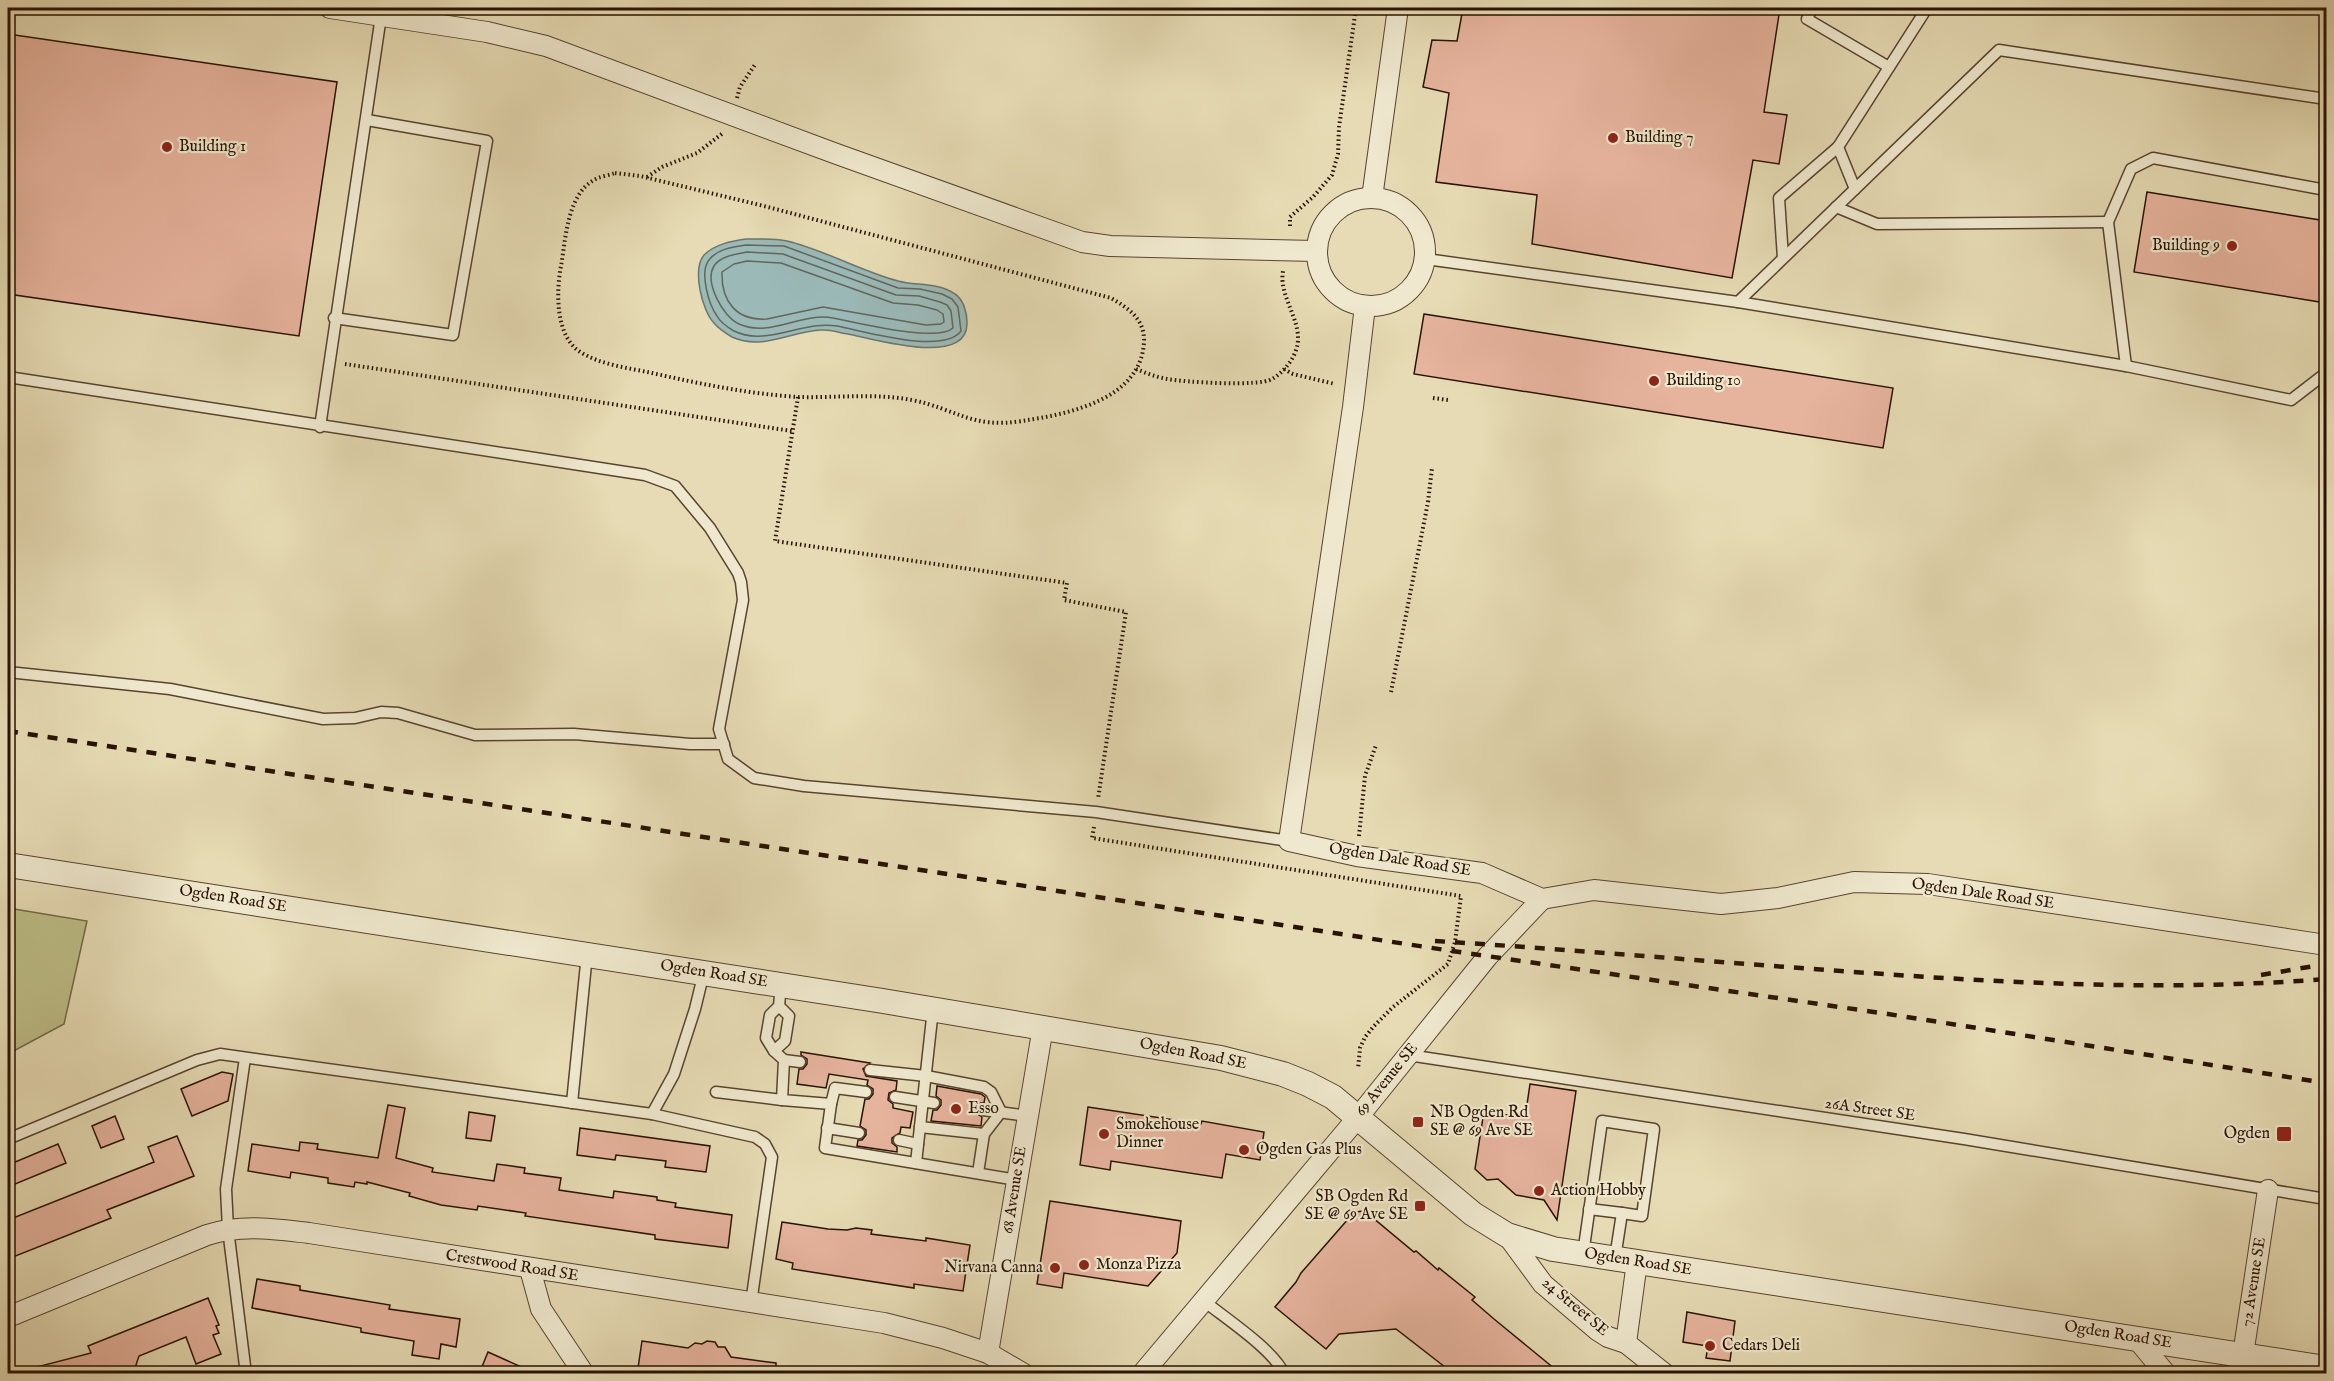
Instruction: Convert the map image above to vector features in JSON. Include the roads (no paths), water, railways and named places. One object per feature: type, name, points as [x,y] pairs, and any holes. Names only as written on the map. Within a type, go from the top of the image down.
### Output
[{"type":"street","points":[[330,8],[487,32],[546,46],[824,150],[1082,242],[1122,246],[1316,250]]},
{"type":"street","points":[[1372,198],[1398,8]]},
{"type":"street","points":[[1360,198],[1372,198],[1394,202],[1408,212],[1419,226],[1425,242],[1425,259],[1420,277],[1408,292],[1392,302],[1365,306],[1339,296],[1326,282],[1318,265],[1316,250],[1322,229],[1331,215],[1344,204],[1360,198]]},
{"type":"street","points":[[1289,841],[1353,407],[1365,306]]},
{"type":"street","name":"Ogden Dale Road SE","points":[[1289,841],[1357,856],[1482,873],[1542,899],[1594,890],[1721,904],[1778,898],[1854,882],[1928,884],[2326,945]]},
{"type":"street","name":"Ogden Road SE","points":[[8,865],[704,972],[780,996],[933,1009],[1249,1064],[1308,1083],[1333,1097],[1359,1116],[1473,1214],[1508,1235],[1553,1249],[2136,1338],[2240,1364],[2326,1368]]},
{"type":"street","name":"69 Avenue SE","points":[[1142,1374],[1359,1116],[1488,956],[1542,899]]},
{"type":"street","name":"68 Avenue SE","points":[[988,1353],[1043,1027]]},
{"type":"street","name":"72 Avenue SE","points":[[2240,1364],[2268,1191]]},
{"type":"street","name":"Crestwood Road SE","points":[[8,1317],[207,1235],[228,1228],[257,1227],[309,1233],[884,1323],[943,1338],[988,1353],[1023,1374]]},
{"type":"street","name":"24 Street SE","points":[[1508,1235],[1543,1284],[1598,1330],[1608,1337],[1626,1343],[1665,1374]]},
{"type":"street","name":"24 Street SE","points":[[1626,1260],[1626,1343]]},
{"type":"street","points":[[530,1269],[541,1309],[584,1374]]},
{"type":"street","points":[[2136,1338],[2166,1374]]},
{"type":"lane","points":[[1812,8],[1807,19],[1888,67]]},
{"type":"lane","points":[[1783,258],[1779,198],[1838,147],[1927,8]]},
{"type":"lane","points":[[320,427],[334,318],[367,120],[381,16]]},
{"type":"lane","points":[[1738,302],[1999,50],[2326,99]]},
{"type":"lane","points":[[334,318],[453,335],[487,141],[367,120]]},
{"type":"lane","points":[[1838,147],[1855,189]]},
{"type":"lane","points":[[2126,366],[2108,222],[2131,169],[2153,158],[2326,190]]},
{"type":"lane","points":[[1836,207],[1877,224],[2108,222]]},
{"type":"lane","points":[[1425,259],[1738,302],[2126,366],[2291,400],[2326,373]]},
{"type":"lane","points":[[8,377],[320,427],[645,475],[675,486],[710,528],[741,582],[743,600],[719,729],[728,759],[754,778],[794,785],[1096,812],[1289,841]]},
{"type":"lane","points":[[8,672],[170,689],[323,719],[355,718],[381,712],[398,713],[475,735],[574,734],[690,744],[724,744]]},
{"type":"lane","points":[[572,1103],[587,954]]},
{"type":"lane","points":[[652,1114],[674,1074],[695,1009],[704,972]]},
{"type":"lane","points":[[780,996],[770,1015],[766,1038],[774,1051],[784,1060],[800,1062]]},
{"type":"lane","points":[[774,1051],[785,1041],[789,1016],[780,996]]},
{"type":"lane","points":[[916,1163],[933,1009]]},
{"type":"lane","points":[[8,1139],[197,1060],[220,1054],[652,1114],[755,1137],[765,1144],[772,1157],[751,1303]]},
{"type":"lane","name":"26A Street SE","points":[[1408,1055],[1964,1139],[2326,1199]]},
{"type":"lane","points":[[245,1058],[226,1189],[228,1228],[246,1374]]},
{"type":"lane","points":[[782,1100],[784,1060]]},
{"type":"lane","points":[[870,1070],[926,1076],[984,1087],[991,1092],[1001,1112]]},
{"type":"lane","points":[[866,1092],[835,1088],[825,1148],[1017,1180]]},
{"type":"lane","points":[[716,1092],[831,1104]]},
{"type":"lane","points":[[895,1097],[934,1103]]},
{"type":"lane","points":[[983,1110],[1028,1116]]},
{"type":"lane","points":[[978,1173],[984,1134],[1001,1112]]},
{"type":"lane","points":[[1583,1254],[1589,1209],[1602,1121],[1653,1129],[1642,1216],[1589,1209]]},
{"type":"lane","points":[[920,1127],[984,1134]]},
{"type":"lane","points":[[827,1128],[859,1133]]},
{"type":"lane","points":[[898,1140],[918,1144]]},
{"type":"lane","points":[[1622,1213],[1626,1260]]},
{"type":"lane","points":[[1204,1301],[1269,1354],[1284,1374]]},
{"type":"water","points":[[746,239],[787,241],[884,277],[948,290],[958,296],[964,306],[967,322],[964,336],[953,344],[937,347],[898,345],[824,330],[755,342],[732,337],[716,325],[702,300],[699,280],[700,261],[713,248]]},
{"type":"railway","points":[[8,731],[1452,951],[1888,1014],[2326,1083]]},
{"type":"railway","points":[[1435,941],[1869,973],[2041,983],[2212,985],[2326,979]]},
{"type":"railway","points":[[2261,975],[2326,964]]},
{"type":"place","name":"Building 7","points":[[1613,138]]},
{"type":"place","name":"Building 1","points":[[167,147]]},
{"type":"place","name":"Building 9","points":[[2232,246]]},
{"type":"place","name":"Building 10","points":[[1654,381]]},
{"type":"place","name":"Esso","points":[[956,1109]]},
{"type":"place","name":"NB Ogden Rd SE @ 69 Ave SE","points":[[1418,1122]]},
{"type":"place","name":"Smokehouse Dinner","points":[[1104,1134]]},
{"type":"place","name":"Ogden","points":[[2284,1134]]},
{"type":"place","name":"Ogden Gas Plus","points":[[1244,1150]]},
{"type":"place","name":"Action Hobby","points":[[1539,1191]]},
{"type":"place","name":"SB Ogden Rd SE @ 69 Ave SE","points":[[1420,1206]]},
{"type":"place","name":"Monza Pizza","points":[[1084,1265]]},
{"type":"place","name":"Nirvana Canna","points":[[1055,1268]]},
{"type":"place","name":"Cedars Deli","points":[[1710,1346]]}]
